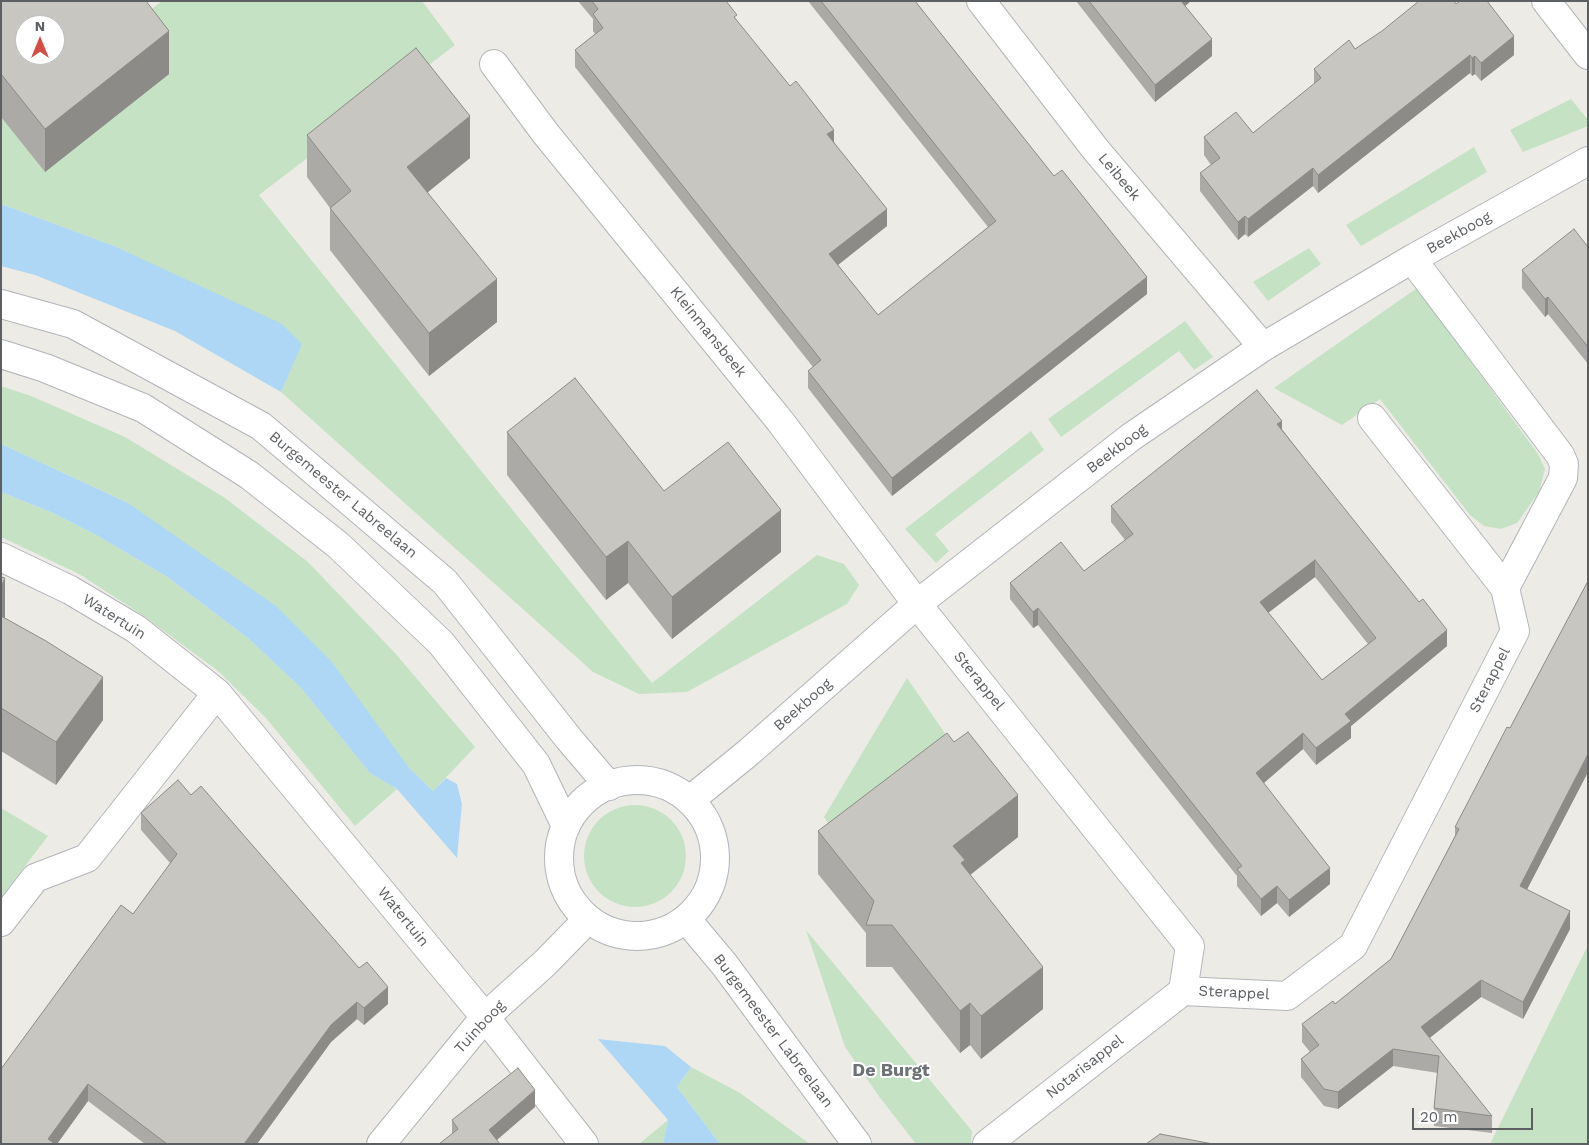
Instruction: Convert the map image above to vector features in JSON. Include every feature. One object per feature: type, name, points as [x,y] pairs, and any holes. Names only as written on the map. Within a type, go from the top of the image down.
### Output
[{"type":"street","name":"Leibeek","points":[[981,1],[1096,150],[1263,346]]},
{"type":"street","points":[[1546,1],[1588,55]]},
{"type":"street","name":"Kleinmansbeek","points":[[494,64],[546,134],[780,421],[917,604]]},
{"type":"street","name":"Beekboog","points":[[690,800],[736,763],[917,604],[1131,437],[1263,346],[1412,259],[1588,161]]},
{"type":"street","points":[[1412,259],[1560,455],[1564,464],[1563,478],[1505,588]]},
{"type":"street","name":"Burgemeester Labreelaan","points":[[1,304],[73,324],[261,426],[444,582],[569,739],[609,786]]},
{"type":"street","points":[[1,354],[45,368],[144,408],[249,475],[338,545],[441,643],[536,764],[566,826]]},
{"type":"street","name":"Sterappel","points":[[917,604],[1190,946],[1183,991],[1287,996],[1353,946],[1514,631],[1505,588],[1372,418]]},
{"type":"street","name":"Watertuin","points":[[1,557],[70,590],[136,629],[217,693],[485,1017],[584,1144]]},
{"type":"street","points":[[1,922],[35,878],[87,858],[217,693]]},
{"type":"street","points":[[630,780],[652,782],[672,788],[690,800],[707,822],[716,847],[715,874],[705,899],[687,920],[664,933],[637,937],[611,933],[588,919],[571,900],[561,877],[559,851],[566,826],[576,809],[591,795],[609,786],[630,780]]},
{"type":"street","name":"Tuinboog","points":[[381,1144],[485,1017],[545,963],[588,919]]},
{"type":"street","name":"Burgemeester Labreelaan","points":[[687,920],[724,964],[856,1144]]},
{"type":"street","name":"Notarisappel","points":[[987,1144],[1183,991]]},
{"type":"green space","points":[[162,1],[422,1],[455,45],[259,195],[652,683],[817,555],[844,564],[859,585],[847,604],[687,692],[639,694],[593,672],[281,392],[301,344],[114,246],[1,204],[1,117],[45,171],[131,25]]},
{"type":"green space","points":[[1571,99],[1588,120],[1588,126],[1523,152],[1510,130]]},
{"type":"green space","points":[[1474,147],[1487,172],[1361,246],[1346,225]]},
{"type":"green space","points":[[1309,248],[1321,264],[1268,301],[1253,282]]},
{"type":"green space","points":[[1417,288],[1538,454],[1545,469],[1539,492],[1517,523],[1501,529],[1484,526],[1470,515],[1380,399],[1342,425],[1274,388]]},
{"type":"green space","points":[[1185,321],[1213,357],[1194,370],[1179,351],[1061,437],[1048,419]]},
{"type":"green space","points":[[1,386],[31,396],[125,437],[225,498],[308,562],[395,653],[475,747],[433,791],[128,503],[1,444]]},
{"type":"green space","points":[[1031,431],[1044,450],[935,534],[949,551],[936,563],[905,529]]},
{"type":"green space","points":[[1,492],[53,513],[98,536],[166,576],[249,639],[301,688],[370,773],[397,789],[355,826],[265,717],[218,671],[141,614],[79,574],[1,537]]},
{"type":"green space","points":[[907,678],[955,748],[838,838],[824,817]]},
{"type":"green space","points":[[635,805],[655,808],[664,813],[678,827],[683,836],[686,856],[683,876],[678,885],[664,899],[655,904],[635,907],[615,904],[606,899],[592,885],[587,876],[584,856],[587,836],[592,827],[606,813],[615,808]]},
{"type":"green space","points":[[1,808],[48,836],[1,897]]},
{"type":"green space","points":[[806,930],[972,1131],[971,1144],[916,1144],[878,1095],[845,1047]]},
{"type":"green space","points":[[1588,945],[1588,1144],[1490,1144]]},
{"type":"green space","points":[[691,1067],[740,1093],[810,1144],[720,1144],[677,1087]]},
{"type":"green space","points":[[668,1120],[663,1144],[639,1144]]},
{"type":"water","points":[[1,204],[114,246],[282,324],[302,344],[281,392],[175,331],[35,275],[1,266]]},
{"type":"water","points":[[1,444],[128,503],[276,606],[331,661],[409,768],[433,791],[446,778],[457,784],[462,804],[457,858],[397,789],[370,773],[301,688],[249,639],[166,576],[98,536],[53,513],[1,492]]},
{"type":"water","points":[[598,1039],[665,1046],[691,1067],[677,1087],[720,1144],[663,1144],[668,1120]]},
{"type":"building","points":[[1,1],[146,1],[169,31],[45,129],[1,74]]},
{"type":"building","points":[[592,1],[726,1],[737,15],[734,17],[790,86],[796,81],[834,130],[827,134],[887,209],[829,254],[878,315],[996,221],[821,1],[915,1],[1054,176],[1062,170],[1147,277],[892,478],[808,371],[821,360],[575,50],[603,28],[593,14],[598,9]]},
{"type":"building","points":[[1089,1],[1181,1],[1212,39],[1155,85]]},
{"type":"building","points":[[1419,1],[1454,1],[1456,4],[1460,1],[1487,1],[1514,36],[1481,63],[1475,56],[1472,58],[1470,55],[1318,175],[1313,168],[1248,219],[1245,216],[1238,222],[1200,173],[1220,158],[1204,137],[1236,112],[1253,133],[1321,78],[1314,69],[1349,40],[1355,49],[1382,31]]},
{"type":"building","points":[[416,48],[470,116],[407,167],[497,279],[429,333],[330,208],[351,191],[307,135]]},
{"type":"building","points":[[1574,229],[1588,247],[1588,347],[1548,297],[1545,299],[1522,270]]},
{"type":"building","points":[[575,378],[664,491],[728,442],[781,510],[672,597],[628,541],[606,557],[507,432]]},
{"type":"building","points":[[1257,390],[1282,421],[1277,424],[1419,602],[1423,599],[1447,630],[1345,714],[1351,721],[1316,748],[1303,733],[1256,773],[1330,868],[1289,900],[1277,886],[1261,899],[1237,869],[1242,866],[1038,608],[1033,612],[1010,583],[1061,542],[1084,571],[1133,534],[1111,506]],"holes":[[[1315,560],[1376,638],[1322,680],[1260,602]]]},
{"type":"building","points":[[1,577],[5,578],[1,587]]},
{"type":"building","points":[[1588,581],[1588,754],[1520,886],[1570,911],[1523,1002],[1481,980],[1421,1027],[1492,1116],[1434,1108],[1439,1056],[1393,1049],[1338,1092],[1324,1089],[1301,1059],[1319,1045],[1302,1024],[1333,1001],[1335,1004],[1391,959],[1459,829],[1455,827],[1507,727],[1510,728]]},
{"type":"building","points":[[1,616],[46,641],[103,677],[56,742],[1,708]]},
{"type":"building","points":[[968,732],[1018,795],[953,846],[965,860],[961,863],[1043,967],[981,1016],[970,1003],[960,1011],[892,925],[866,925],[874,901],[818,831],[947,733],[954,742]]},
{"type":"building","points":[[178,780],[191,795],[201,786],[359,968],[367,962],[388,987],[364,1008],[357,1002],[331,1025],[244,1144],[167,1144],[88,1084],[48,1139],[55,1144],[1,1144],[1,1069],[121,905],[133,914],[177,854],[141,813]]},
{"type":"building","points":[[518,1068],[535,1090],[489,1130],[500,1144],[439,1144],[458,1129],[452,1120]]},
{"type":"building","points":[[1160,1134],[1213,1144],[1146,1144]]},
{"type":"district","name":"De Burgt","points":[[891,1071]]}]
